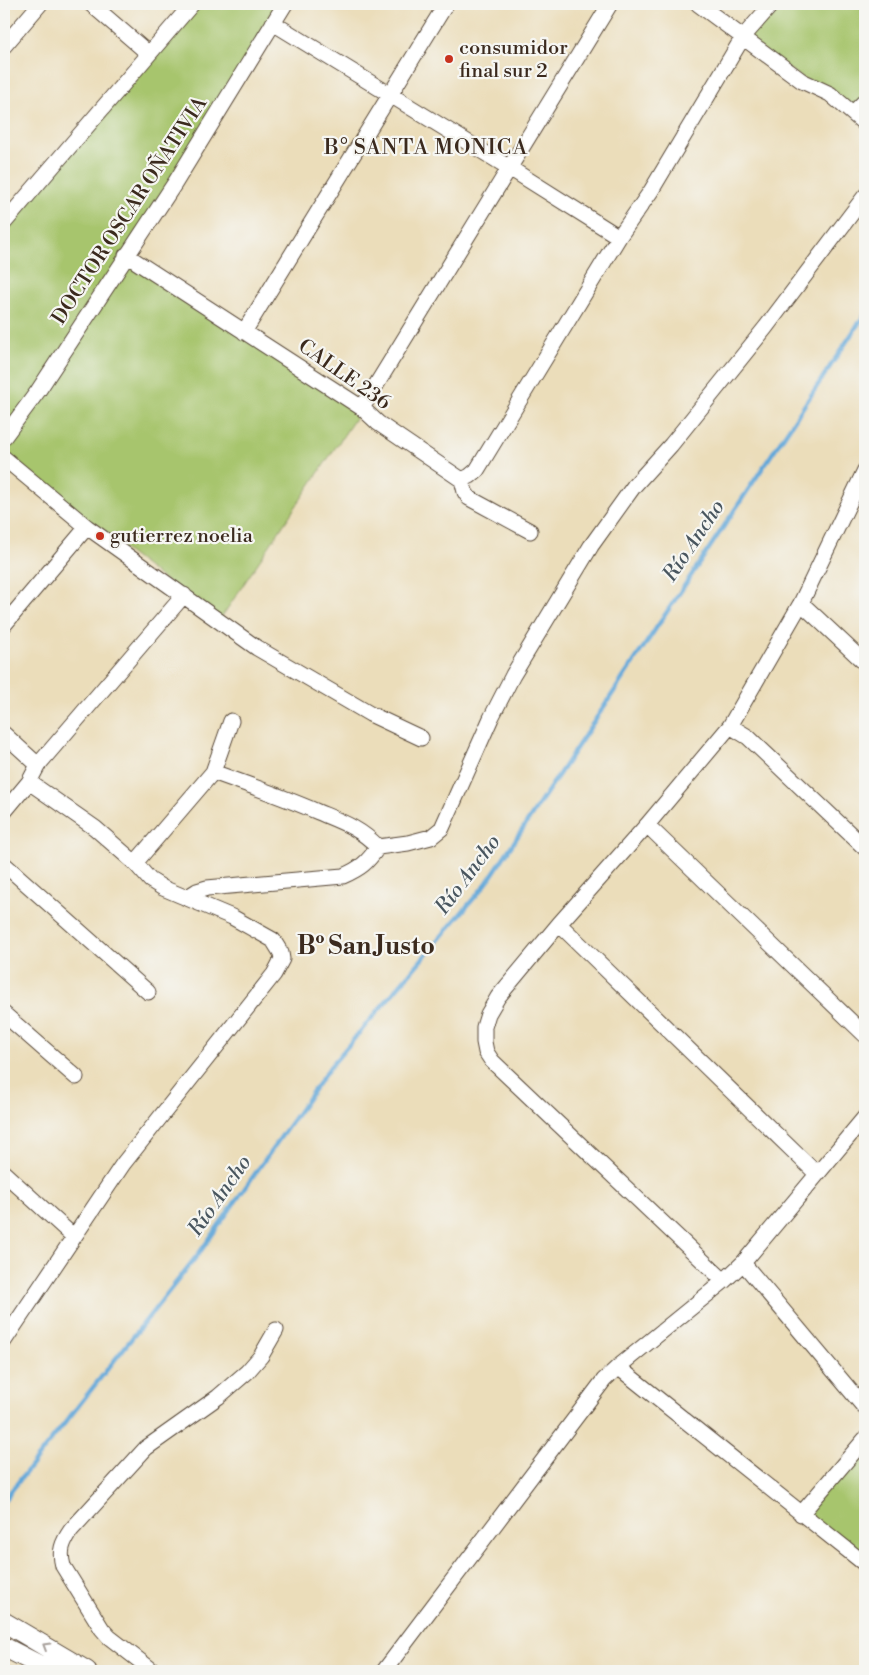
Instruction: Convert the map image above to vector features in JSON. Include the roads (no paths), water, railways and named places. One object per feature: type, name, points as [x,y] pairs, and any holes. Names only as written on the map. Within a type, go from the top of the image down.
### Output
[{"type":"main road","points":[[4,1622],[88,1671]]},
{"type":"main road","points":[[4,1647],[52,1671]]},
{"type":"street","points":[[4,46],[40,4]]},
{"type":"street","points":[[91,4],[149,54]]},
{"type":"street","points":[[4,223],[192,4]]},
{"type":"street","name":"DOCTOR OSCAR OÑATIVIA","points":[[7,427],[38,391],[175,183],[285,4]]},
{"type":"street","points":[[244,332],[446,4]]},
{"type":"street","points":[[362,408],[508,167],[610,4]]},
{"type":"street","points":[[698,4],[802,81],[830,94],[865,124]]},
{"type":"street","points":[[462,480],[476,470],[619,237],[651,191],[743,37],[772,4]]},
{"type":"street","points":[[273,23],[619,237]]},
{"type":"street","points":[[853,113],[865,101]]},
{"type":"street","points":[[186,898],[197,891],[207,888],[343,876],[359,869],[369,861],[378,847],[408,843],[431,837],[442,828],[491,718],[513,674],[591,546],[634,486],[671,445],[766,327],[865,196]]},
{"type":"street","name":"CALLE 236","points":[[126,255],[362,408],[378,423],[462,480],[465,492],[469,498],[530,531]]},
{"type":"street","points":[[4,458],[87,528],[257,648],[370,714],[421,738]]},
{"type":"street","points":[[724,1282],[492,1061],[486,1052],[484,1027],[488,1014],[498,997],[730,726],[801,603],[865,472]]},
{"type":"street","points":[[4,625],[87,528]]},
{"type":"street","points":[[4,812],[29,782],[38,765],[184,596]]},
{"type":"street","points":[[801,603],[865,663]]},
{"type":"street","points":[[135,863],[213,772],[231,721]]},
{"type":"street","points":[[730,726],[748,736],[865,848]]},
{"type":"street","points":[[4,734],[38,765]]},
{"type":"street","points":[[213,772],[296,802],[357,829],[367,835],[378,847]]},
{"type":"street","points":[[4,1341],[123,1164],[274,974],[282,959],[277,946],[265,934],[232,917],[163,888],[150,880],[135,863],[84,820],[29,782]]},
{"type":"street","points":[[647,825],[865,1035]]},
{"type":"street","points":[[4,864],[148,992]]},
{"type":"street","points":[[559,924],[817,1174]]},
{"type":"street","points":[[4,1014],[76,1077]]},
{"type":"street","points":[[384,1671],[594,1393],[618,1367],[724,1282],[865,1117]]},
{"type":"street","points":[[4,1173],[74,1237]]},
{"type":"street","points":[[742,1263],[865,1408]]},
{"type":"street","points":[[153,1671],[109,1637],[102,1629],[63,1566],[60,1554],[62,1545],[71,1530],[146,1448],[218,1397],[247,1372],[261,1356],[276,1330]]},
{"type":"street","points":[[618,1367],[865,1564]]},
{"type":"street","points":[[801,1514],[865,1439]]},
{"type":"waterway","name":"Río Ancho","points":[[4,1500],[200,1252],[330,1067],[486,884],[865,314]]},
{"type":"place","name":"consumidor final sur 2","points":[[449,59]]},
{"type":"place","name":"gutierrez noelia","points":[[100,536]]},
{"type":"district","name":"B° SANTA MONICA","points":[[426,148]]},
{"type":"district","name":"Bº San Justo","points":[[366,946]]}]
